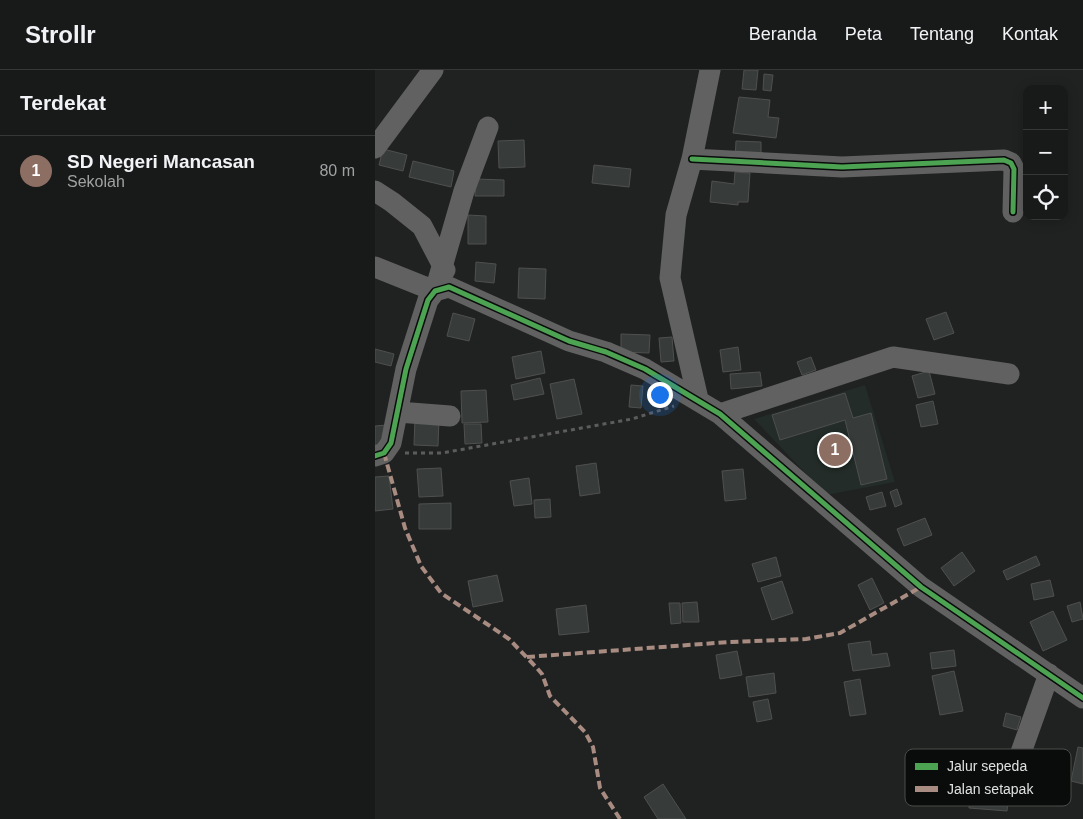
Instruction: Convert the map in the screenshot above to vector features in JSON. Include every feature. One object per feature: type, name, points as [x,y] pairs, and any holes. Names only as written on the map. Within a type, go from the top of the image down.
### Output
[{"type":"street","points":[[375,148],[433,70]]},
{"type":"street","points":[[698,399],[670,278],[676,215],[692,159],[710,70]]},
{"type":"street","points":[[380,454],[395,432],[413,344],[428,300],[435,291],[441,264],[464,191],[488,128]]},
{"type":"street","points":[[692,159],[842,168],[1004,160],[1011,163],[1014,169],[1013,212]]},
{"type":"street","points":[[375,191],[393,202],[422,226],[441,264],[457,290]]},
{"type":"street","points":[[375,267],[435,291],[449,287],[457,290],[569,341],[606,352],[645,368],[698,399],[720,414],[921,587],[1083,698]]},
{"type":"street","points":[[720,414],[893,357],[1009,374]]},
{"type":"street","points":[[398,412],[449,416]]},
{"type":"street","points":[[1022,749],[1049,674]]},
{"type":"path","points":[[380,454],[452,452],[632,419],[698,399]]},
{"type":"shaded area","points":[[865,385],[895,482],[826,495],[754,419]]},
{"type":"building","points":[[744,70],[758,70],[756,90],[742,89]]},
{"type":"building","points":[[764,74],[773,75],[771,91],[763,90]]},
{"type":"building","points":[[739,97],[770,100],[768,117],[779,118],[776,138],[733,133]]},
{"type":"building","points":[[524,140],[525,167],[499,168],[498,141]]},
{"type":"building","points":[[736,141],[761,142],[761,161],[735,159]]},
{"type":"building","points":[[383,149],[407,155],[403,171],[379,165]]},
{"type":"building","points":[[413,161],[454,171],[451,187],[409,177]]},
{"type":"building","points":[[594,165],[631,169],[629,187],[592,183]]},
{"type":"building","points":[[735,172],[750,173],[748,202],[738,202],[738,205],[710,202],[712,181],[734,184]]},
{"type":"building","points":[[476,179],[504,180],[504,196],[475,196]]},
{"type":"building","points":[[468,215],[486,216],[486,244],[468,244]]},
{"type":"building","points":[[476,262],[496,264],[494,283],[475,281]]},
{"type":"building","points":[[519,268],[546,269],[545,299],[518,298]]},
{"type":"building","points":[[946,312],[954,333],[934,340],[926,319]]},
{"type":"building","points":[[453,313],[475,319],[469,341],[447,336]]},
{"type":"building","points":[[621,334],[650,335],[649,353],[621,352]]},
{"type":"building","points":[[672,337],[674,361],[661,362],[659,338]]},
{"type":"building","points":[[738,347],[741,370],[723,372],[720,350]]},
{"type":"building","points":[[375,349],[394,354],[391,366],[375,362]]},
{"type":"building","points":[[541,351],[545,373],[516,379],[512,357]]},
{"type":"building","points":[[811,357],[816,370],[802,375],[797,362]]},
{"type":"building","points":[[929,371],[935,394],[918,398],[912,376]]},
{"type":"building","points":[[760,372],[762,386],[731,389],[730,374]]},
{"type":"building","points":[[540,378],[544,394],[514,400],[511,385]]},
{"type":"building","points":[[574,379],[582,414],[557,419],[550,384]]},
{"type":"building","points":[[631,385],[643,386],[641,408],[629,407]]},
{"type":"building","points":[[486,390],[488,422],[462,423],[461,391]]},
{"type":"building","points":[[845,393],[853,418],[871,413],[887,479],[861,485],[845,420],[780,440],[772,415]]},
{"type":"building","points":[[933,401],[938,424],[921,427],[916,405]]},
{"type":"building","points":[[415,418],[439,419],[438,446],[414,445]]},
{"type":"building","points":[[464,424],[481,424],[482,443],[465,444]]},
{"type":"building","points":[[387,425],[389,444],[375,446],[375,426]]},
{"type":"building","points":[[596,463],[600,493],[580,496],[576,466]]},
{"type":"building","points":[[441,468],[443,496],[419,497],[417,469]]},
{"type":"building","points":[[743,469],[746,499],[725,501],[722,471]]},
{"type":"building","points":[[389,476],[393,509],[375,511],[375,477]]},
{"type":"building","points":[[529,478],[532,504],[514,506],[510,481]]},
{"type":"building","points":[[897,489],[902,504],[895,507],[890,492]]},
{"type":"building","points":[[882,492],[886,506],[870,510],[866,497]]},
{"type":"building","points":[[550,499],[551,517],[535,518],[534,500]]},
{"type":"building","points":[[451,503],[451,529],[419,529],[419,504]]},
{"type":"building","points":[[925,518],[932,535],[904,546],[897,529]]},
{"type":"building","points":[[962,552],[975,571],[954,586],[941,568]]},
{"type":"building","points":[[1036,556],[1040,565],[1007,580],[1003,571]]},
{"type":"building","points":[[776,557],[781,576],[758,582],[752,564]]},
{"type":"building","points":[[497,575],[503,601],[473,607],[468,581]]},
{"type":"building","points":[[872,578],[884,603],[870,610],[858,585]]},
{"type":"building","points":[[1050,580],[1054,596],[1034,600],[1031,584]]},
{"type":"building","points":[[782,581],[793,613],[772,620],[761,588]]},
{"type":"building","points":[[697,602],[699,622],[683,622],[682,603]]},
{"type":"building","points":[[1080,602],[1083,619],[1072,622],[1067,606]]},
{"type":"building","points":[[669,603],[680,603],[681,623],[671,624]]},
{"type":"building","points":[[586,605],[589,632],[559,635],[556,609]]},
{"type":"building","points":[[1053,611],[1067,640],[1043,651],[1030,622]]},
{"type":"building","points":[[870,641],[872,655],[887,653],[890,666],[853,671],[848,644]]},
{"type":"building","points":[[954,650],[956,666],[932,669],[930,653]]},
{"type":"building","points":[[737,651],[742,675],[720,679],[716,655]]},
{"type":"building","points":[[954,671],[963,711],[940,715],[932,676]]},
{"type":"building","points":[[774,673],[776,693],[749,697],[746,677]]},
{"type":"building","points":[[860,679],[866,714],[850,716],[844,682]]},
{"type":"building","points":[[768,699],[772,719],[757,722],[753,702]]},
{"type":"building","points":[[1006,713],[1021,717],[1017,730],[1003,726]]},
{"type":"building","points":[[1078,747],[1083,748],[1083,784],[1071,781]]},
{"type":"building","points":[[663,784],[686,819],[658,819],[644,797]]},
{"type":"building","points":[[969,806],[1008,806],[1007,811],[969,808]]},
{"type":"marked path","points":[[384,453],[405,528],[421,566],[441,593],[509,639],[542,674],[550,696],[585,732],[593,747],[600,788],[620,819]]},
{"type":"marked path","points":[[527,657],[729,642],[806,639],[840,633],[921,587]]},
{"type":"cycle path","points":[[692,159],[842,167],[1004,160],[1011,163],[1014,169],[1013,212]]},
{"type":"cycle path","points":[[375,456],[384,453],[391,443],[406,369],[428,300],[435,291],[449,287],[569,341],[606,352],[645,369],[720,414],[921,587],[1083,698]]},
{"type":"place","name":"SD Negeri Mancasan","points":[[835,450]]}]
